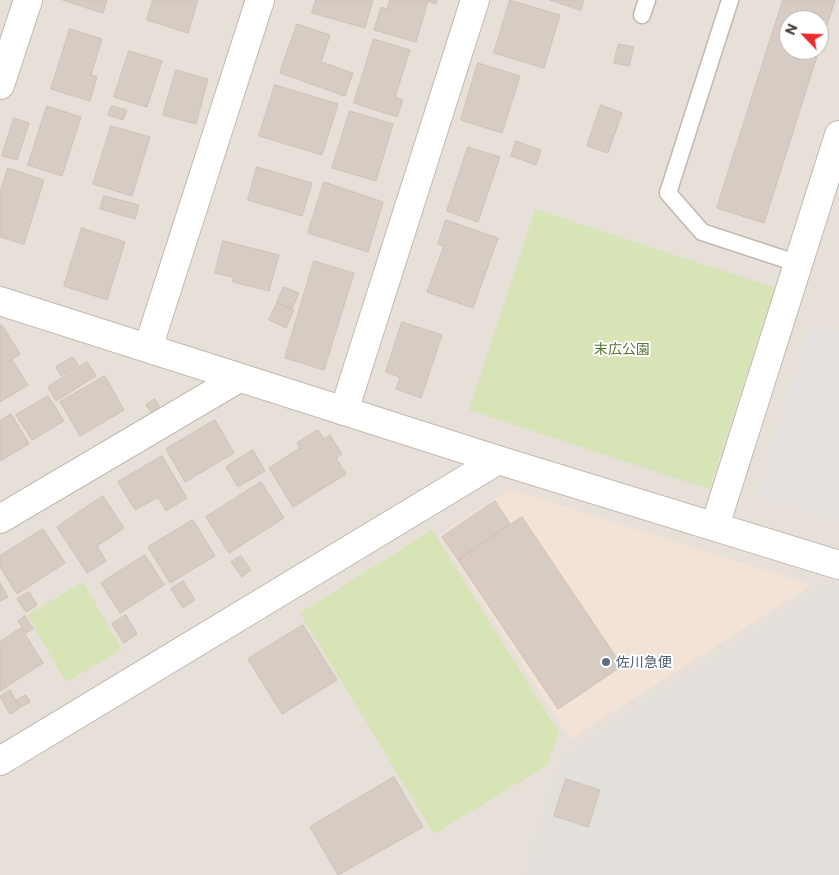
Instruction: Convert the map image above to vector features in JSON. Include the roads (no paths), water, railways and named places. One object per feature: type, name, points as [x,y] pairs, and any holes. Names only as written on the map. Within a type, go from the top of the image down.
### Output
[{"type":"street","points":[[0,85],[28,0]]},
{"type":"street","points":[[148,348],[260,0]]},
{"type":"street","points":[[344,411],[476,0]]},
{"type":"street","points":[[715,526],[839,136]]},
{"type":"street","points":[[2,303],[498,460],[839,565]]},
{"type":"street","points":[[0,519],[239,378]]},
{"type":"street","points":[[0,760],[498,460]]},
{"type":"lane","points":[[730,0],[668,193],[702,232],[799,264]]},
{"type":"place","name":"佐川急便","points":[[606,662]]},
{"type":"park label","name":"末広公園","points":[[622,349]]}]
